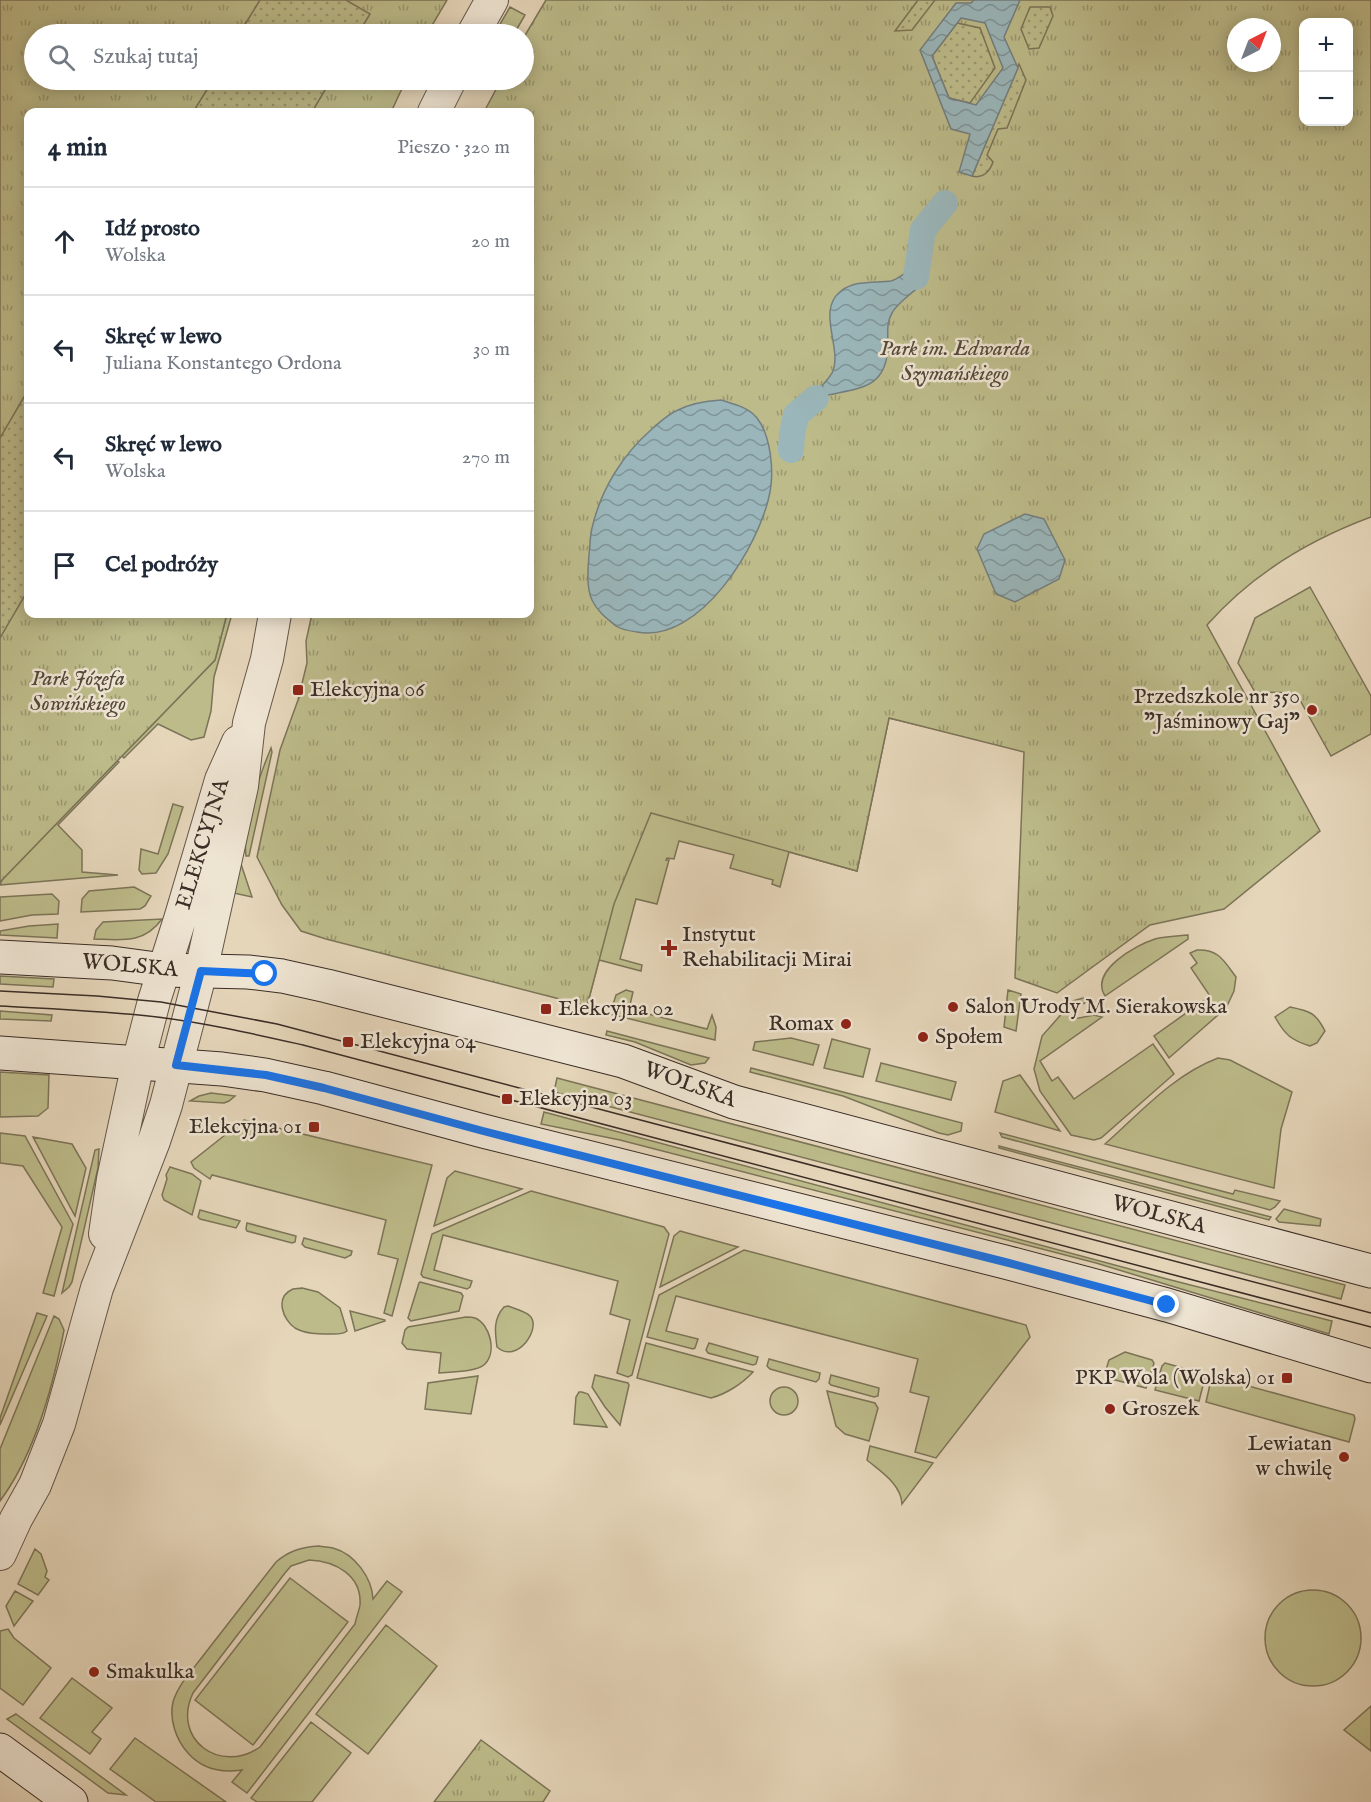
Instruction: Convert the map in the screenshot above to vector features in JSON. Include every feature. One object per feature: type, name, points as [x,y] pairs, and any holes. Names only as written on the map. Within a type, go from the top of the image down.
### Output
[{"type":"main road","name":"WOLSKA","points":[[0,957],[112,963],[164,970],[256,973],[327,986],[623,1061],[734,1102],[1371,1271]]},
{"type":"main road","points":[[0,1053],[176,1065],[266,1075],[324,1088],[483,1131],[1167,1305],[1371,1366]]},
{"type":"main road","points":[[0,1750],[71,1802]]},
{"type":"street","points":[[479,24],[492,0]]},
{"type":"street","points":[[436,108],[445,90]]},
{"type":"street","name":"ELEKCYJNA","points":[[97,1288],[154,1141],[201,971],[242,786],[249,723],[267,659],[274,618]]},
{"type":"street","name":"ELEKCYJNA","points":[[97,1288],[113,1179],[154,1001],[221,780],[249,723]]},
{"type":"street","points":[[0,1554],[8,1527],[35,1485],[60,1424],[97,1288]]},
{"type":"green space","name":"Park Józefa Sowińskiego","points":[[0,0],[447,0],[433,24],[24,24],[24,90],[401,90],[393,108],[24,108],[24,618],[226,618],[215,660],[0,882]]},
{"type":"green space","points":[[260,0],[346,0],[370,14],[364,24],[245,24]]},
{"type":"green space","name":"Park im. Edwarda Szymańskiego","points":[[546,0],[1371,0],[1371,517],[1325,537],[1282,561],[1242,590],[1207,625],[1320,831],[1224,909],[1150,925],[1057,993],[1015,978],[1024,752],[889,718],[857,871],[651,813],[614,904],[587,1006],[301,931],[282,905],[257,857],[280,750],[298,700],[307,663],[306,641],[311,618],[534,618],[534,108],[486,108],[496,90],[534,90],[534,24],[532,24]]},
{"type":"green space","points":[[918,0],[935,0],[912,30],[895,31]]},
{"type":"green space","points":[[510,7],[525,15],[520,24],[500,24]]},
{"type":"green space","points":[[1030,7],[1050,7],[1053,16],[1039,48],[1029,49],[1021,29]]},
{"type":"green space","points":[[957,23],[980,28],[995,68],[970,103],[949,98],[932,56]]},
{"type":"green space","points":[[1019,64],[1026,80],[1007,128],[998,129],[987,155],[993,162],[992,165],[983,175],[972,176]]},
{"type":"green space","points":[[207,90],[325,90],[314,108],[196,108]]},
{"type":"green space","points":[[24,397],[24,597],[0,638],[0,438]]},
{"type":"green space","points":[[1310,587],[1371,696],[1371,734],[1331,756],[1296,693],[1255,692],[1238,663],[1255,618]]},
{"type":"green space","points":[[226,618],[231,618],[214,677],[211,711],[204,737],[191,740],[158,724],[124,758],[122,756],[215,660]]},
{"type":"green space","points":[[803,695],[1025,751],[889,718],[857,871],[789,852],[780,887],[772,884],[773,880],[730,868],[734,855],[679,841],[674,859],[667,858],[666,860],[669,860],[657,904],[636,899],[620,959],[642,965],[641,971],[599,960],[587,1006],[570,990],[649,811]]},
{"type":"green space","points":[[271,748],[249,856],[246,856],[245,844],[249,816]]},
{"type":"green space","points":[[117,761],[119,762],[58,825],[82,850],[82,872],[118,875],[0,885],[2,880]]},
{"type":"green space","points":[[173,804],[183,807],[168,854],[156,873],[142,874],[139,870],[141,849],[158,854]]},
{"type":"green space","points":[[239,858],[252,897],[229,892]]},
{"type":"green space","points":[[134,887],[151,896],[145,906],[140,909],[81,912],[82,899],[89,891]]},
{"type":"green space","points":[[52,894],[59,901],[58,914],[32,915],[0,921],[0,897]]},
{"type":"green space","points":[[162,919],[148,933],[140,937],[123,940],[94,939],[96,930],[103,922]]},
{"type":"green space","points":[[58,924],[57,938],[0,935],[0,931]]},
{"type":"green space","points":[[1188,935],[1188,939],[1105,996],[1102,987],[1103,977],[1117,960],[1155,939]]},
{"type":"green space","points":[[1197,950],[1216,954],[1224,961],[1236,977],[1234,991],[1226,1008],[1169,1058],[1154,1036],[1210,996],[1191,968],[1197,963],[1190,953]]},
{"type":"green space","points":[[0,976],[54,979],[53,987],[0,984]]},
{"type":"green space","points":[[626,990],[633,992],[629,1009],[707,1029],[712,1015],[716,1027],[715,1040],[610,1014],[616,995]]},
{"type":"green space","points":[[1008,990],[1021,994],[1016,1031],[1004,1027]]},
{"type":"green space","points":[[1083,998],[1088,1001],[1069,1012],[1074,1019],[1094,1015],[1102,1017],[1040,1061],[1052,1081],[1058,1077],[1074,1099],[1153,1044],[1174,1074],[1101,1138],[1094,1140],[1071,1135],[1040,1091],[1034,1069],[1042,1036],[1073,1001]]},
{"type":"green space","points":[[1290,1007],[1307,1012],[1319,1020],[1325,1031],[1317,1043],[1310,1046],[1298,1041],[1282,1028],[1275,1017]]},
{"type":"green space","points":[[0,1011],[52,1015],[51,1021],[0,1019]]},
{"type":"green space","points":[[607,1031],[709,1058],[705,1063],[691,1065],[635,1042],[606,1035]]},
{"type":"green space","points":[[791,1038],[819,1045],[813,1065],[753,1050],[755,1042]]},
{"type":"green space","points":[[832,1039],[870,1049],[863,1077],[824,1068]]},
{"type":"green space","points":[[1218,1058],[1230,1060],[1292,1092],[1281,1129],[1274,1188],[1105,1144],[1186,1074]]},
{"type":"green space","points":[[881,1063],[956,1082],[951,1100],[876,1081]]},
{"type":"green space","points":[[751,1068],[962,1123],[961,1131],[948,1135],[939,1133],[843,1096],[750,1072]]},
{"type":"green space","points":[[0,1072],[49,1075],[48,1108],[38,1116],[0,1117]]},
{"type":"green space","points":[[1020,1075],[1060,1131],[995,1112],[1003,1081]]},
{"type":"green space","points":[[557,1078],[1345,1285],[1341,1299],[554,1092]]},
{"type":"green space","points":[[211,1093],[235,1096],[224,1103],[190,1101]]},
{"type":"green space","points":[[544,1112],[1332,1321],[1329,1334],[1096,1263],[620,1140],[541,1124]]},
{"type":"green space","points":[[244,1120],[432,1165],[392,1316],[384,1313],[398,1259],[378,1254],[386,1220],[212,1175],[210,1179],[194,1168],[191,1162]]},
{"type":"green space","points":[[0,1133],[25,1136],[73,1224],[54,1296],[43,1293],[62,1227],[23,1166],[0,1163]]},
{"type":"green space","points":[[1000,1133],[1233,1194],[1235,1190],[1280,1201],[1270,1210],[1002,1137]]},
{"type":"green space","points":[[33,1137],[72,1144],[86,1168],[75,1216]]},
{"type":"green space","points":[[999,1146],[1271,1217],[1269,1220],[999,1148]]},
{"type":"green space","points":[[99,1149],[98,1168],[72,1282],[62,1293],[95,1150]]},
{"type":"green space","points":[[170,1167],[192,1174],[201,1181],[192,1215],[164,1200],[162,1195]]},
{"type":"green space","points":[[455,1171],[522,1189],[434,1226],[447,1178]]},
{"type":"green space","points":[[531,1191],[664,1227],[669,1234],[632,1375],[628,1377],[617,1373],[630,1320],[610,1314],[618,1281],[443,1235],[434,1270],[472,1281],[470,1287],[467,1289],[423,1277],[421,1274],[432,1234]]},
{"type":"green space","points":[[1284,1209],[1321,1219],[1320,1226],[1279,1222],[1276,1219]]},
{"type":"green space","points":[[200,1210],[240,1221],[236,1228],[200,1219],[198,1217]]},
{"type":"green space","points":[[247,1223],[296,1236],[295,1242],[247,1231]]},
{"type":"green space","points":[[680,1231],[738,1247],[660,1287],[674,1236]]},
{"type":"green space","points":[[304,1238],[352,1251],[351,1255],[345,1258],[305,1247],[302,1244]]},
{"type":"green space","points":[[744,1250],[1026,1325],[1030,1337],[936,1458],[915,1452],[929,1397],[910,1392],[918,1359],[676,1296],[666,1331],[698,1339],[695,1348],[647,1337],[659,1295]]},
{"type":"green space","points":[[420,1282],[461,1293],[463,1296],[459,1311],[411,1321],[408,1318]]},
{"type":"green space","points":[[302,1288],[318,1292],[340,1308],[347,1331],[338,1334],[312,1333],[295,1328],[287,1320],[282,1303],[287,1293],[293,1289]]},
{"type":"green space","points":[[508,1306],[528,1314],[533,1322],[533,1328],[526,1343],[512,1351],[505,1351],[497,1347],[496,1336],[498,1316],[504,1307]]},
{"type":"green space","points":[[350,1311],[385,1320],[385,1321],[355,1331]]},
{"type":"green space","points":[[37,1313],[47,1316],[0,1425],[0,1418]]},
{"type":"green space","points":[[54,1316],[59,1319],[64,1330],[48,1397],[33,1441],[0,1501],[0,1449]]},
{"type":"green space","points":[[466,1317],[480,1321],[488,1332],[491,1353],[489,1359],[481,1367],[439,1373],[441,1353],[407,1349],[402,1343],[408,1327]]},
{"type":"green space","points":[[646,1343],[753,1372],[734,1388],[711,1398],[637,1378]]},
{"type":"green space","points":[[709,1343],[758,1357],[756,1364],[708,1353],[706,1350]]},
{"type":"green space","points":[[1125,1352],[1152,1360],[1154,1363],[1146,1388],[1108,1378],[1105,1373],[1109,1360]]},
{"type":"green space","points":[[769,1359],[820,1373],[819,1379],[816,1382],[770,1369],[767,1366]]},
{"type":"green space","points":[[1165,1363],[1200,1373],[1205,1378],[1199,1401],[1155,1390]]},
{"type":"green space","points":[[595,1375],[629,1385],[620,1425],[592,1387]]},
{"type":"green space","points":[[831,1375],[879,1388],[878,1396],[874,1397],[831,1385],[829,1383]]},
{"type":"green space","points":[[478,1376],[471,1414],[425,1409],[428,1383]]},
{"type":"green space","points":[[1216,1377],[1354,1415],[1349,1442],[1206,1402],[1211,1380]]},
{"type":"green space","points":[[784,1387],[794,1391],[798,1401],[794,1411],[784,1415],[774,1411],[770,1401],[774,1391]]},
{"type":"green space","points":[[827,1391],[875,1403],[878,1408],[869,1441],[845,1434],[836,1426]]},
{"type":"green space","points":[[579,1392],[588,1394],[607,1427],[574,1424],[576,1397]]},
{"type":"green space","points":[[870,1446],[933,1463],[902,1504],[894,1484],[867,1460]]},
{"type":"green space","points":[[319,1546],[341,1551],[355,1561],[366,1575],[373,1599],[387,1581],[402,1592],[247,1793],[232,1782],[242,1770],[213,1769],[200,1763],[184,1748],[173,1722],[173,1702],[187,1676],[276,1562],[291,1552]],"holes":[[[309,1560],[319,1561],[345,1572],[357,1585],[360,1605],[355,1624],[260,1747],[245,1755],[230,1757],[215,1754],[203,1748],[194,1738],[189,1725],[188,1710],[193,1693],[291,1566]]]},
{"type":"green space","points":[[35,1549],[41,1554],[47,1571],[45,1577],[49,1580],[38,1595],[18,1584]]},
{"type":"green space","points":[[290,1578],[348,1622],[253,1745],[195,1700]]},
{"type":"green space","points":[[1313,1590],[1331,1594],[1347,1604],[1357,1620],[1361,1638],[1357,1656],[1347,1672],[1331,1682],[1313,1686],[1295,1682],[1279,1672],[1269,1656],[1265,1638],[1269,1620],[1279,1604],[1295,1594]]},
{"type":"green space","points":[[15,1591],[33,1601],[14,1626],[6,1606]]},
{"type":"green space","points":[[386,1625],[437,1666],[368,1754],[316,1714]]},
{"type":"green space","points":[[8,1629],[14,1638],[51,1668],[23,1705],[0,1688],[0,1631]]},
{"type":"green space","points":[[72,1678],[112,1708],[92,1732],[101,1739],[90,1754],[40,1718]]},
{"type":"green space","points":[[1371,1706],[1371,1751],[1344,1730]]},
{"type":"green space","points":[[16,1714],[126,1795],[108,1793],[7,1719]]},
{"type":"green space","points":[[311,1722],[351,1753],[312,1802],[257,1802],[251,1798]]},
{"type":"green space","points":[[135,1738],[226,1802],[156,1802],[110,1769]]},
{"type":"green space","points":[[481,1740],[550,1791],[543,1802],[434,1802]]},
{"type":"water","points":[[974,0],[1020,0],[1004,37],[1018,68],[972,176],[959,172],[970,134],[951,129],[920,50],[956,3],[971,3]],"holes":[[[961,18],[985,23],[1003,68],[976,105],[949,98],[932,56]]]},
{"type":"water","points":[[907,272],[922,280],[922,284],[894,309],[890,317],[883,370],[870,384],[828,395],[822,386],[832,373],[835,361],[830,318],[830,308],[834,299],[846,287],[891,281]]},
{"type":"water","points":[[721,400],[740,406],[753,414],[766,434],[772,474],[770,492],[754,538],[740,563],[723,586],[704,607],[683,623],[660,632],[637,632],[616,626],[599,611],[592,600],[589,589],[591,534],[607,486],[614,473],[641,439],[667,416],[688,406]]},
{"type":"water","points":[[1025,514],[1044,519],[1065,560],[1059,579],[1015,602],[996,594],[977,549],[984,534]]},
{"type":"waterway","points":[[916,277],[923,230],[945,203]]},
{"type":"waterway","points":[[791,450],[796,415],[816,398]]},
{"type":"tram line","points":[[0,991],[161,1002],[277,1024],[1371,1313]]},
{"type":"tram line","points":[[0,1006],[157,1017],[303,1045],[1371,1327]]},
{"type":"place","name":"Elekcyjna 06","points":[[298,690]]},
{"type":"place","name":"Przedszkole nr 350 \"Jaśminowy Gaj\"","points":[[1312,710]]},
{"type":"place","name":"Instytut Rehabilitacji Mirai","points":[[669,948]]},
{"type":"place","name":"Salon Urody M. Sierakowska","points":[[953,1007]]},
{"type":"place","name":"Elekcyjna 02","points":[[546,1009]]},
{"type":"place","name":"Romax","points":[[846,1024]]},
{"type":"place","name":"Społem","points":[[923,1037]]},
{"type":"place","name":"Elekcyjna 04","points":[[348,1042]]},
{"type":"place","name":"Elekcyjna 03","points":[[507,1099]]},
{"type":"place","name":"Elekcyjna 01","points":[[314,1127]]},
{"type":"place","name":"PKP Wola (Wolska) 01","points":[[1287,1378]]},
{"type":"place","name":"Groszek","points":[[1110,1409]]},
{"type":"place","name":"Lewiatan w chwilę","points":[[1344,1457]]},
{"type":"place","name":"Smakulka","points":[[94,1672]]},
{"type":"route","points":[[265,974],[201,971],[176,1065],[266,1075],[324,1088],[483,1131],[1167,1305]]}]
